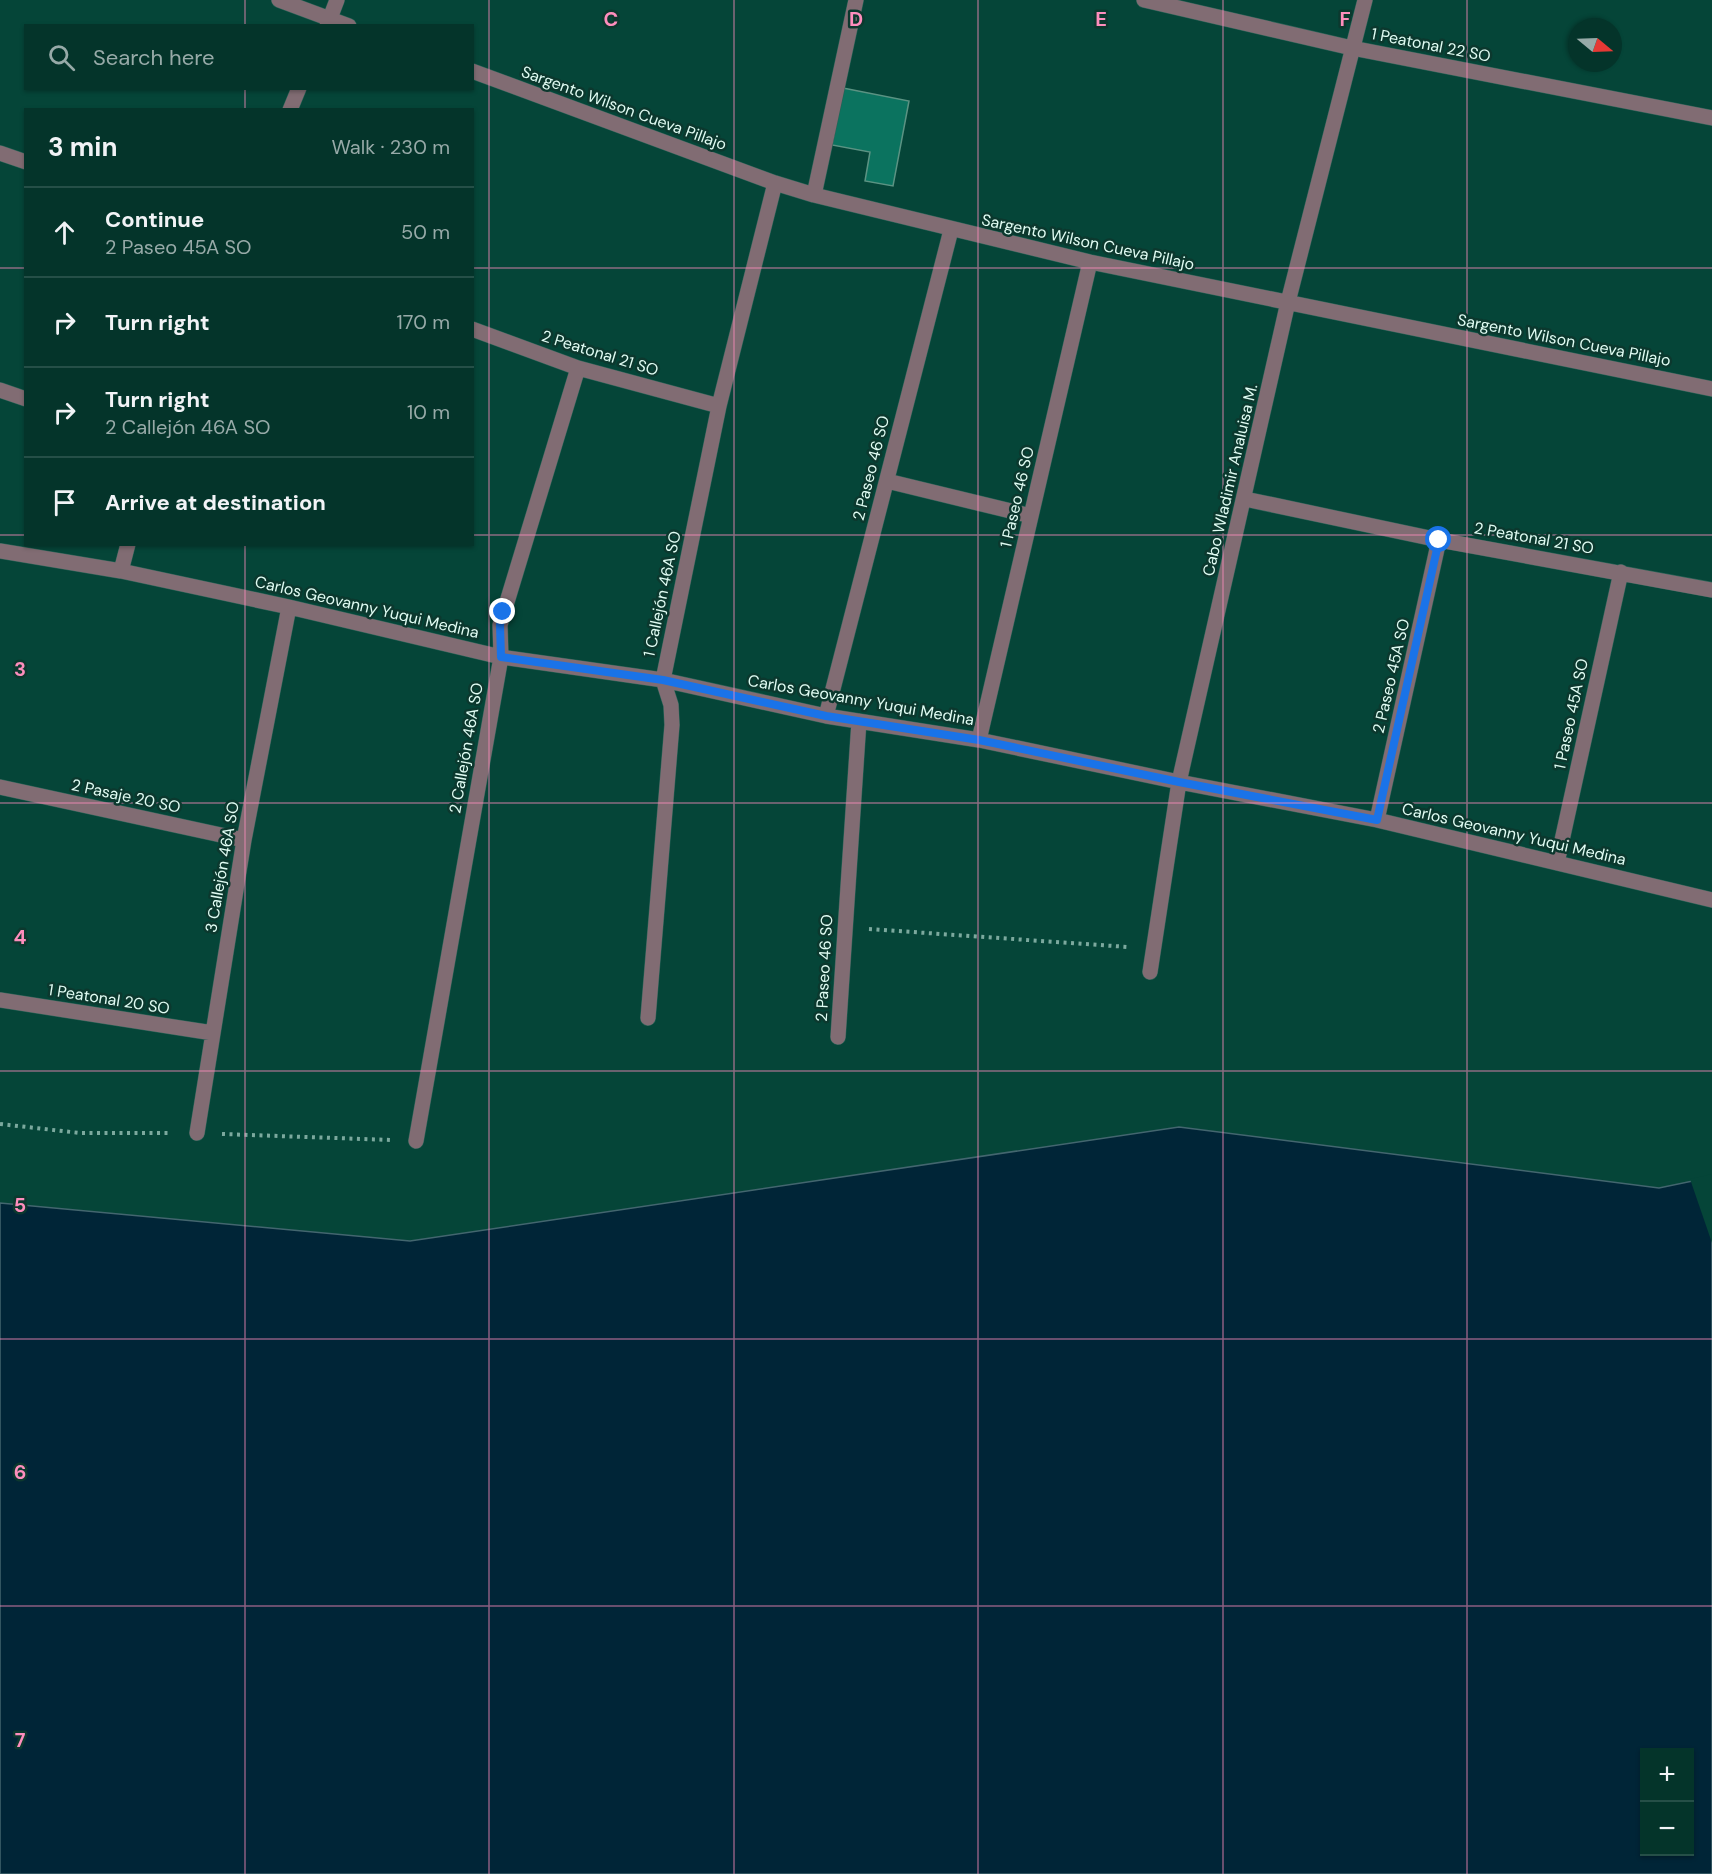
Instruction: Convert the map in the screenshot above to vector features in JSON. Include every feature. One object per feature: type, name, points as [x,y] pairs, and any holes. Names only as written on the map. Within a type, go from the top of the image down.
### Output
[{"type":"street","points":[[279,0],[328,22],[337,0]]},
{"type":"street","points":[[814,195],[856,0]]},
{"type":"street","name":"1 Peatonal 22 SO","points":[[1144,0],[1352,48],[1712,118]]},
{"type":"street","name":"Cabo Wladimir Analuisa M.","points":[[1150,972],[1179,782],[1288,302],[1365,0]]},
{"type":"street","name":"Sargento Wilson Cueva Pillajo","points":[[474,72],[775,183],[814,195],[1090,262],[1712,389]]},
{"type":"street","points":[[291,108],[298,90]]},
{"type":"street","points":[[0,153],[24,161]]},
{"type":"street","name":"1 Callejón 46A SO","points":[[648,1018],[672,725],[671,705],[663,680],[719,406],[775,183]]},
{"type":"street","name":"2 Paseo 46 SO","points":[[826,716],[951,230]]},
{"type":"street","name":"1 Paseo 46 SO","points":[[979,740],[1090,262]]},
{"type":"street","name":"2 Peatonal 21 SO","points":[[474,330],[578,368],[719,406]]},
{"type":"street","name":"2 Callejón 46A SO","points":[[416,1141],[501,657],[500,625],[578,368]]},
{"type":"street","points":[[0,390],[24,398]]},
{"type":"street","points":[[887,481],[1031,516]]},
{"type":"street","name":"2 Peatonal 21 SO","points":[[1245,499],[1439,540],[1712,590]]},
{"type":"street","name":"2 Paseo 45A SO","points":[[1377,820],[1439,540]]},
{"type":"street","points":[[122,571],[128,546]]},
{"type":"street","name":"Carlos Geovanny Yuqui Medina","points":[[0,551],[122,571],[290,607],[501,657],[663,680],[826,716],[979,740],[1377,820],[1712,900]]},
{"type":"street","name":"1 Paseo 45A SO","points":[[1557,863],[1621,572]]},
{"type":"street","name":"3 Callejón 46A SO","points":[[197,1133],[244,840],[290,607]]},
{"type":"street","name":"2 Paseo 46 SO","points":[[838,1037],[859,721]]},
{"type":"street","name":"2 Pasaje 20 SO","points":[[0,787],[244,840]]},
{"type":"street","name":"1 Peatonal 20 SO","points":[[0,1000],[213,1033]]},
{"type":"path","points":[[844,928],[1153,949]]},
{"type":"water","points":[[1179,1127],[1659,1188],[1712,1177],[1712,1874],[0,1874],[0,1203],[410,1241]]},
{"type":"pier","points":[[1712,1174],[1712,1243],[1690,1179]]},
{"type":"building","points":[[843,88],[909,101],[893,186],[865,181],[870,152],[832,145]]},
{"type":"route","points":[[503,612],[500,625],[501,657],[663,680],[826,716],[979,740],[1377,820],[1439,540]]}]
